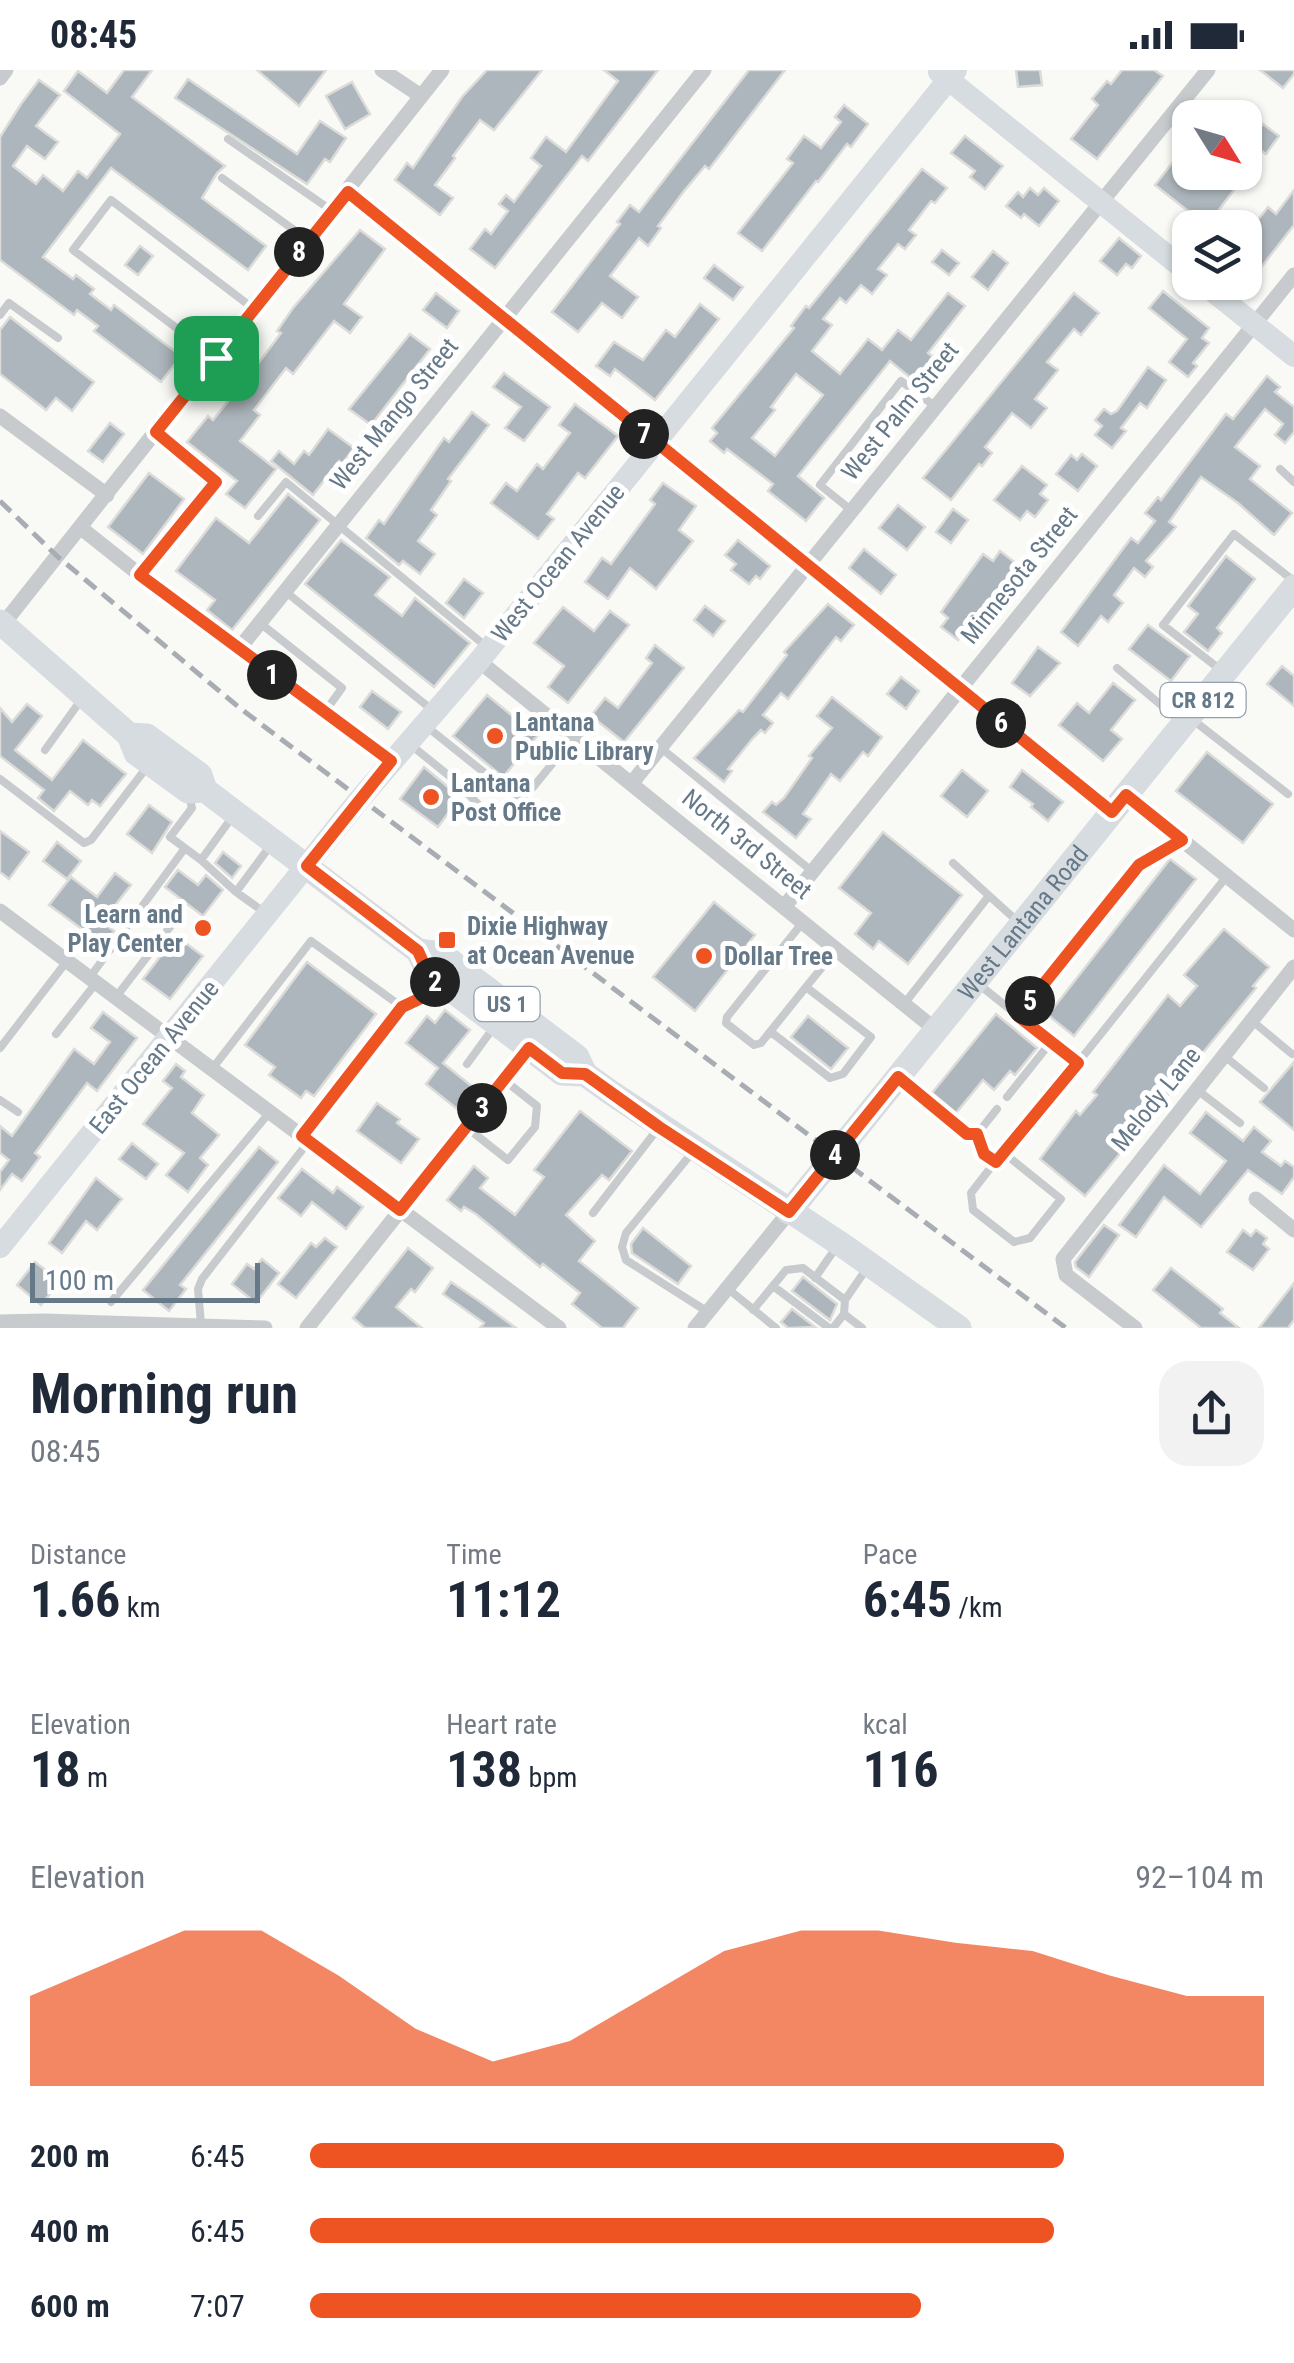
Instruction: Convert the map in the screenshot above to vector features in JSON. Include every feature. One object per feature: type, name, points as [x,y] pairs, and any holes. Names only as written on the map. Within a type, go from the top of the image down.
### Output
[{"type":"main road","name":"West Lantana Road","points":[[789,1212],[1291,595]]},
{"type":"main road","name":"US 1","points":[[1,625],[128,735],[136,753],[150,764],[236,813],[274,841],[418,951],[428,973],[562,1073],[585,1074]]},
{"type":"main road","name":"US 1","points":[[128,735],[148,736],[200,775],[196,791]]},
{"type":"main road","name":"US 1","points":[[418,951],[441,954],[577,1057],[585,1074],[960,1328]]},
{"type":"street","points":[[0,78],[6,70]]},
{"type":"street","points":[[382,70],[421,96]]},
{"type":"street","points":[[1,625],[442,70]]},
{"type":"street","name":"West Mango Street","points":[[238,650],[704,70]]},
{"type":"street","name":"West Palm Street","points":[[632,784],[1208,70]]},
{"type":"street","points":[[947,73],[1172,259]]},
{"type":"street","name":"West Ocean Avenue","points":[[307,866],[655,443],[947,73]]},
{"type":"street","points":[[348,192],[960,689],[1119,804],[1182,840],[1294,930]]},
{"type":"street","name":"Minnesota Street","points":[[784,907],[1294,275]]},
{"type":"street","points":[[1223,300],[1294,356]]},
{"type":"street","points":[[0,416],[107,495]]},
{"type":"street","points":[[81,528],[238,650],[391,761]]},
{"type":"street","name":"North 3rd Street","points":[[484,654],[574,737],[936,1030]]},
{"type":"street","name":"East Ocean Avenue","points":[[0,1247],[307,866]]},
{"type":"street","points":[[0,911],[559,1328]]},
{"type":"street","name":"Melody Lane","points":[[1135,1328],[1066,1275],[1063,1259],[1294,967]]},
{"type":"street","points":[[308,1328],[529,1048]]},
{"type":"street","points":[[1256,1199],[1294,1230]]},
{"type":"street","points":[[694,1328],[789,1212]]},
{"type":"street","points":[[8,1324],[265,1328]]},
{"type":"lane","points":[[228,138],[332,211]]},
{"type":"lane","points":[[222,178],[308,240]]},
{"type":"lane","points":[[216,358],[73,250],[111,200],[254,309]]},
{"type":"lane","points":[[0,315],[9,303],[58,338]]},
{"type":"lane","points":[[852,510],[820,485],[902,381],[936,407]]},
{"type":"lane","points":[[140,575],[216,482],[156,432]]},
{"type":"lane","points":[[1280,469],[1294,482]]},
{"type":"lane","points":[[258,516],[286,482],[484,654]]},
{"type":"lane","points":[[1225,673],[1163,625],[1234,534],[1291,595]]},
{"type":"lane","points":[[284,591],[521,802],[574,737]]},
{"type":"lane","points":[[260,623],[342,688],[324,713]]},
{"type":"lane","points":[[1117,668],[1288,794]]},
{"type":"lane","points":[[44,750],[84,696]]},
{"type":"lane","points":[[407,742],[453,779],[491,817]]},
{"type":"lane","points":[[660,748],[812,872]]},
{"type":"lane","points":[[0,780],[84,842],[90,840],[150,764]]},
{"type":"lane","points":[[196,791],[192,808],[170,836],[268,915]]},
{"type":"lane","points":[[201,860],[236,813]]},
{"type":"lane","points":[[1018,1016],[1139,865],[1182,840]]},
{"type":"lane","points":[[236,892],[274,841]]},
{"type":"lane","points":[[56,1034],[185,848]]},
{"type":"lane","points":[[952,863],[1022,924]]},
{"type":"lane","points":[[1005,1154],[1061,1200],[1030,1238],[1014,1242],[972,1210],[971,1192],[1227,876]]},
{"type":"lane","points":[[904,1004],[988,897]]},
{"type":"lane","points":[[803,922],[726,1023],[754,1045],[761,1044],[837,949]]},
{"type":"lane","points":[[116,997],[173,923]]},
{"type":"lane","points":[[212,1069],[310,942],[402,1007]]},
{"type":"lane","points":[[0,1048],[67,961]]},
{"type":"lane","points":[[201,1326],[198,1290],[202,1279],[402,1007],[419,999],[437,980]]},
{"type":"lane","points":[[975,982],[1078,1063]]},
{"type":"lane","points":[[770,1032],[830,1078],[844,1074],[871,1037],[806,987]]},
{"type":"lane","points":[[1252,1020],[1292,1054]]},
{"type":"lane","points":[[467,1064],[496,1024]]},
{"type":"lane","points":[[1007,1097],[1052,1042]]},
{"type":"lane","points":[[1224,1055],[1264,1088]]},
{"type":"lane","points":[[898,1077],[967,1134],[977,1134]]},
{"type":"lane","points":[[466,1127],[508,1160],[535,1126],[537,1106],[504,1080]]},
{"type":"lane","points":[[1196,1088],[1240,1123]]},
{"type":"lane","points":[[0,1100],[18,1112]]},
{"type":"lane","points":[[977,1134],[997,1109]]},
{"type":"lane","points":[[111,1302],[270,1112]]},
{"type":"lane","points":[[593,1213],[659,1127]]},
{"type":"lane","points":[[977,1134],[984,1154],[996,1162]]},
{"type":"lane","points":[[694,1150],[626,1232],[622,1247],[626,1260],[708,1312]]},
{"type":"lane","points":[[815,1281],[839,1243]]},
{"type":"lane","points":[[774,1286],[831,1328],[844,1314],[845,1300],[869,1264]]},
{"type":"lane","points":[[753,1310],[786,1270],[803,1268],[833,1296],[845,1300]]},
{"type":"lane","points":[[727,1288],[776,1328]]},
{"type":"lane","points":[[844,1314],[862,1328]]},
{"type":"building","points":[[124,70],[152,70],[132,97],[225,166],[202,198],[266,246],[248,270],[111,168],[43,257],[73,279],[76,275],[94,289],[90,294],[111,310],[114,305],[181,356],[161,382],[94,331],[98,326],[77,310],[74,315],[0,260],[0,137],[21,104],[39,80],[60,95],[36,126],[58,142],[45,159],[27,146],[13,166],[36,184],[43,175],[63,191],[78,171],[87,178],[120,134],[64,91],[78,71],[107,93]]},
{"type":"building","points":[[257,70],[326,70],[299,106]]},
{"type":"building","points":[[487,70],[542,70],[494,130],[480,120],[453,156],[435,185],[453,198],[440,215],[395,180],[407,163],[413,168],[462,97]]},
{"type":"building","points":[[604,70],[658,70],[588,161],[582,156],[495,268],[470,249],[485,229],[491,234],[508,211],[499,204],[506,195],[514,202],[541,166],[531,158],[546,137],[566,152],[618,81]]},
{"type":"building","points":[[749,70],[785,70],[709,169],[705,166],[684,191],[648,246],[639,238],[610,276],[638,297],[622,318],[602,303],[578,332],[552,312],[620,224],[617,222],[630,205],[639,212]]},
{"type":"building","points":[[1016,70],[1040,70],[1042,85],[1018,87]]},
{"type":"building","points":[[1122,70],[1154,70],[1163,76],[1097,159],[1071,139],[1098,105],[1092,99]]},
{"type":"building","points":[[1260,70],[1294,70],[1294,74],[1283,88]]},
{"type":"building","points":[[188,79],[297,154],[320,121],[346,138],[330,162],[325,159],[307,184],[175,98]]},
{"type":"building","points":[[352,82],[370,114],[345,129],[326,96]]},
{"type":"building","points":[[844,105],[868,124],[816,181],[762,251],[738,233],[793,163],[787,159],[804,136],[821,148],[841,122],[835,117]]},
{"type":"building","points":[[1262,125],[1279,136],[1266,154],[1262,151]]},
{"type":"building","points":[[965,136],[1003,166],[985,189],[970,177],[975,171],[951,153]]},
{"type":"building","points":[[1172,163],[1172,190],[1234,190],[1219,210],[1187,210],[1155,185]]},
{"type":"building","points":[[922,169],[947,188],[935,203],[931,201],[909,230],[916,235],[905,249],[898,244],[878,269],[887,275],[872,294],[861,285],[846,303],[840,298],[823,319],[832,325],[812,351],[840,374],[868,339],[882,350],[898,330],[911,340],[948,293],[965,306],[928,353],[936,359],[917,383],[890,361],[798,476],[824,498],[806,521],[768,491],[773,484],[710,441],[717,433],[712,428],[794,328],[791,326],[806,306],[809,308]],"holes":[[[796,374],[823,395],[775,456],[752,438],[775,410],[771,407]]]},
{"type":"building","points":[[1030,188],[1038,195],[1044,188],[1059,201],[1039,226],[1006,206],[1018,192],[1023,197]]},
{"type":"building","points":[[1294,190],[1294,225],[1262,266],[1262,215],[1268,207],[1276,214]]},
{"type":"building","points":[[360,230],[385,249],[344,304],[362,317],[350,333],[334,321],[293,374],[286,368],[254,410],[260,415],[240,441],[276,469],[245,508],[226,494],[237,481],[187,442],[208,416],[213,420],[281,333],[277,331],[293,308]]},
{"type":"building","points":[[1119,238],[1141,256],[1132,268],[1126,264],[1117,275],[1100,261]]},
{"type":"building","points":[[140,246],[153,256],[138,275],[125,265]]},
{"type":"building","points":[[942,250],[959,263],[949,275],[932,262]]},
{"type":"building","points":[[993,251],[1008,263],[988,290],[972,277]]},
{"type":"building","points":[[714,265],[743,287],[733,300],[704,278]]},
{"type":"building","points":[[1163,291],[1209,328],[1202,338],[1209,343],[1193,363],[1197,366],[1188,377],[1169,362],[1187,339],[1149,308]]},
{"type":"building","points":[[436,293],[459,311],[447,328],[423,310]]},
{"type":"building","points":[[1074,293],[1099,313],[1081,335],[1074,329],[1047,362],[1058,370],[1035,399],[1047,408],[1031,428],[1012,413],[985,447],[992,453],[951,500],[923,478]]},
{"type":"building","points":[[700,304],[719,319],[655,400],[615,369],[610,376],[596,366],[614,342],[643,360],[666,330],[675,337]]},
{"type":"building","points":[[10,317],[94,382],[72,411],[56,398],[46,410],[0,374],[0,330]]},
{"type":"building","points":[[410,334],[430,349],[371,425],[349,409]]},
{"type":"building","points":[[1148,367],[1166,380],[1147,408],[1140,403],[1112,448],[1095,435],[1102,426],[1095,420],[1104,409],[1111,414],[1117,411]]},
{"type":"building","points":[[504,373],[550,407],[524,441],[505,428],[521,407],[493,387]]},
{"type":"building","points":[[1267,376],[1280,387],[1275,392],[1294,407],[1294,432],[1285,443],[1275,435],[1283,424],[1265,409],[1235,447],[1260,466],[1250,479],[1292,513],[1274,535],[1201,477],[1169,522],[1176,527],[1146,561],[1153,567],[1145,577],[1134,568],[1114,595],[1123,603],[1108,622],[1101,616],[1078,646],[1061,632],[1131,538],[1138,543],[1155,521],[1145,513],[1158,497],[1161,500],[1226,414],[1233,419]]},
{"type":"building","points":[[575,404],[618,436],[585,478],[578,473],[547,514],[554,519],[538,539],[491,503],[506,483],[517,491],[537,464],[543,469],[570,433],[559,425]]},
{"type":"building","points":[[472,412],[489,425],[448,479],[451,481],[431,510],[437,515],[418,541],[435,554],[420,574],[403,561],[399,565],[366,538],[379,520],[384,524],[444,438],[449,442]]},
{"type":"building","points":[[110,423],[124,434],[103,462],[88,451]]},
{"type":"building","points":[[328,429],[354,448],[313,495],[271,461],[279,451],[294,464],[304,451],[309,455]]},
{"type":"building","points":[[1082,454],[1097,466],[1078,491],[1056,474],[1071,455],[1077,460]]},
{"type":"building","points":[[1022,466],[1047,485],[1040,494],[1048,500],[1035,517],[1027,511],[1020,520],[994,500]]},
{"type":"building","points":[[149,473],[184,499],[143,554],[108,527]]},
{"type":"building","points":[[663,483],[696,506],[679,530],[693,541],[656,589],[630,568],[608,599],[585,582],[602,558],[611,564],[655,504],[650,500]]},
{"type":"building","points":[[288,494],[320,520],[232,630],[207,610],[215,600],[176,571],[216,518],[249,543]]},
{"type":"building","points":[[898,505],[925,527],[907,550],[879,528]]},
{"type":"building","points":[[953,509],[968,520],[951,543],[936,532]]},
{"type":"building","points":[[341,540],[390,577],[375,595],[402,616],[415,598],[470,643],[434,687],[305,584]]},
{"type":"building","points":[[738,540],[770,566],[760,579],[756,576],[749,584],[731,570],[736,564],[725,555]]},
{"type":"building","points":[[864,549],[896,575],[881,594],[849,568]]},
{"type":"building","points":[[1000,551],[1017,564],[958,640],[941,627],[948,618],[941,612],[983,554],[993,561]]},
{"type":"building","points":[[1226,556],[1255,579],[1217,628],[1222,633],[1208,651],[1184,632],[1198,614],[1188,606]]},
{"type":"building","points":[[464,579],[483,593],[464,618],[446,603]]},
{"type":"building","points":[[828,604],[854,625],[841,641],[836,637],[788,699],[781,693],[763,715],[773,723],[765,733],[761,730],[753,738],[728,769],[732,771],[724,782],[694,758],[739,710],[743,712],[787,655],[784,652]]},
{"type":"building","points":[[705,606],[725,621],[713,636],[694,620]]},
{"type":"building","points":[[563,607],[594,631],[610,611],[629,625],[568,703],[548,687],[564,666],[534,643]]},
{"type":"building","points":[[1148,625],[1190,656],[1171,681],[1129,649]]},
{"type":"building","points":[[655,645],[684,668],[624,742],[591,716],[605,698],[618,708],[652,663],[646,658]]},
{"type":"building","points":[[1038,647],[1060,663],[1030,696],[1012,683]]},
{"type":"building","points":[[1282,666],[1294,676],[1294,706],[1267,684]]},
{"type":"building","points":[[901,677],[919,691],[906,709],[887,694]]},
{"type":"building","points":[[1113,683],[1135,700],[1111,730],[1122,739],[1103,761],[1059,725],[1077,703],[1089,713]]},
{"type":"building","points":[[372,691],[401,712],[388,729],[360,707]]},
{"type":"building","name":"Lantana Public Library","points":[[487,695],[537,736],[503,777],[453,736]]},
{"type":"building","points":[[832,697],[882,737],[868,756],[863,752],[840,781],[831,774],[803,814],[811,819],[796,838],[763,812],[772,802],[776,805],[784,798],[812,758],[809,756],[832,728],[817,716]]},
{"type":"building","points":[[27,704],[42,716],[15,750],[52,780],[83,740],[126,774],[100,806],[92,800],[88,805],[70,791],[54,811],[38,798],[44,790],[0,756],[0,708],[12,722]]},
{"type":"building","points":[[1207,752],[1273,804],[1243,843],[1176,791]]},
{"type":"building","name":"Lantana Post Office","points":[[424,767],[460,797],[438,827],[400,799]]},
{"type":"building","points":[[962,770],[988,791],[967,817],[941,796]]},
{"type":"building","points":[[1022,770],[1063,802],[1048,821],[1010,787]]},
{"type":"building","points":[[149,805],[172,822],[152,853],[127,834]]},
{"type":"building","points":[[0,831],[29,852],[9,879],[0,872]]},
{"type":"building","points":[[883,832],[962,895],[908,964],[879,941],[873,949],[855,934],[871,913],[839,888]]},
{"type":"building","points":[[57,842],[81,861],[67,879],[43,861]]},
{"type":"building","points":[[223,852],[241,866],[232,878],[215,863]]},
{"type":"building","points":[[1170,859],[1196,879],[1074,1036],[1048,1015]]},
{"type":"building","points":[[178,870],[198,885],[206,875],[223,890],[203,916],[165,887]]},
{"type":"building","points":[[115,873],[131,885],[102,922],[114,931],[104,945],[49,905],[71,877],[97,897]]},
{"type":"building","name":"Dollar Tree","points":[[714,902],[755,935],[695,1011],[653,977]]},
{"type":"building","points":[[1224,929],[1269,967],[1253,986],[1256,988],[1085,1196],[1040,1159],[1076,1111],[1080,1115],[1097,1095],[1093,1092],[1168,995],[1180,1006],[1197,986],[1184,975]]},
{"type":"building","points":[[176,936],[203,956],[170,999],[143,979]]},
{"type":"building","points":[[307,962],[376,1014],[314,1096],[306,1091],[301,1098],[269,1075],[275,1067],[245,1045]]},
{"type":"building","points":[[445,1010],[470,1030],[443,1063],[474,1088],[457,1109],[426,1084],[438,1068],[406,1043],[427,1016],[435,1023]]},
{"type":"building","points":[[103,1012],[137,1038],[97,1091],[87,1083],[35,1153],[40,1157],[22,1181],[12,1174],[0,1190],[0,1172],[9,1160],[0,1153],[0,1126],[12,1136],[74,1049],[94,1064],[110,1042],[91,1028]]},
{"type":"building","points":[[996,1014],[1037,1048],[1015,1075],[1010,1071],[994,1090],[983,1080],[956,1113],[932,1093]]},
{"type":"building","points":[[808,1016],[848,1048],[831,1069],[791,1037]]},
{"type":"building","points":[[1294,1062],[1294,1130],[1260,1102]]},
{"type":"building","points":[[176,1064],[185,1071],[181,1077],[204,1095],[192,1113],[219,1135],[200,1158],[208,1165],[188,1192],[166,1175],[184,1153],[143,1124],[172,1088],[163,1081]]},
{"type":"building","points":[[377,1103],[419,1139],[401,1163],[357,1131]]},
{"type":"building","points":[[580,1111],[632,1151],[609,1180],[602,1175],[566,1215],[595,1241],[579,1261],[638,1308],[623,1328],[602,1328],[572,1304],[580,1293],[543,1264],[540,1267],[476,1214],[464,1207],[461,1211],[447,1200],[474,1166],[488,1178],[480,1188],[515,1215],[544,1177],[534,1170]]},
{"type":"building","points":[[1206,1112],[1243,1141],[1254,1127],[1271,1141],[1262,1152],[1281,1166],[1285,1161],[1294,1167],[1294,1177],[1282,1194],[1248,1170],[1201,1227],[1164,1197],[1136,1237],[1119,1225],[1164,1165],[1200,1194],[1226,1161],[1190,1133]]},
{"type":"building","points":[[132,1143],[158,1164],[146,1179],[119,1159]]},
{"type":"building","points":[[259,1147],[278,1162],[180,1285],[186,1289],[169,1311],[143,1290]]},
{"type":"building","points":[[302,1169],[333,1193],[337,1187],[363,1207],[346,1229],[312,1202],[301,1216],[278,1198]]},
{"type":"building","points":[[96,1178],[122,1199],[97,1230],[86,1221],[62,1253],[49,1243]]},
{"type":"building","points":[[1104,1225],[1119,1235],[1089,1277],[1075,1262]]},
{"type":"building","points":[[643,1228],[691,1266],[678,1284],[632,1253],[631,1244]]},
{"type":"building","points":[[1243,1230],[1251,1236],[1256,1230],[1267,1238],[1263,1244],[1269,1249],[1253,1270],[1227,1252]]},
{"type":"building","points":[[325,1238],[337,1247],[296,1298],[278,1284],[311,1243],[316,1247]]},
{"type":"building","points":[[408,1248],[433,1268],[415,1292],[411,1289],[396,1307],[422,1328],[365,1328],[353,1318]]},
{"type":"building","points":[[262,1259],[279,1273],[256,1303],[232,1284],[247,1264],[254,1269]]},
{"type":"building","points":[[35,1262],[60,1281],[41,1305],[17,1285]]},
{"type":"building","points":[[1171,1268],[1223,1309],[1220,1313],[1239,1328],[1201,1328],[1153,1290]]},
{"type":"building","points":[[803,1277],[837,1304],[830,1320],[792,1291]]},
{"type":"building","points":[[451,1282],[516,1328],[480,1328],[484,1323],[443,1294]]},
{"type":"building","points":[[1294,1283],[1294,1320],[1288,1328],[1259,1328]]},
{"type":"building","points":[[792,1309],[815,1327],[788,1328],[781,1322]]},
{"type":"railway","points":[[0,501],[58,557],[241,709],[1066,1328]]},
{"type":"place","name":"Lantana Public Library","points":[[495,736]]},
{"type":"place","name":"Lantana Post Office","points":[[431,797]]},
{"type":"place","name":"Learn and Play Center","points":[[203,928]]},
{"type":"place","name":"Dixie Highway at Ocean Avenue","points":[[447,940]]},
{"type":"place","name":"Dollar Tree","points":[[704,956]]},
{"type":"route","points":[[348,192],[1112,812],[1126,795],[1182,840],[1139,865],[1018,1016],[1078,1063],[1005,1154],[996,1162],[984,1154],[977,1134],[967,1134],[898,1077],[789,1212],[585,1074],[562,1073],[529,1048],[400,1210],[302,1136],[402,1007],[419,999],[437,980],[428,973],[418,951],[307,866],[391,761],[140,575],[216,482],[156,432],[216,358],[348,192]]}]
